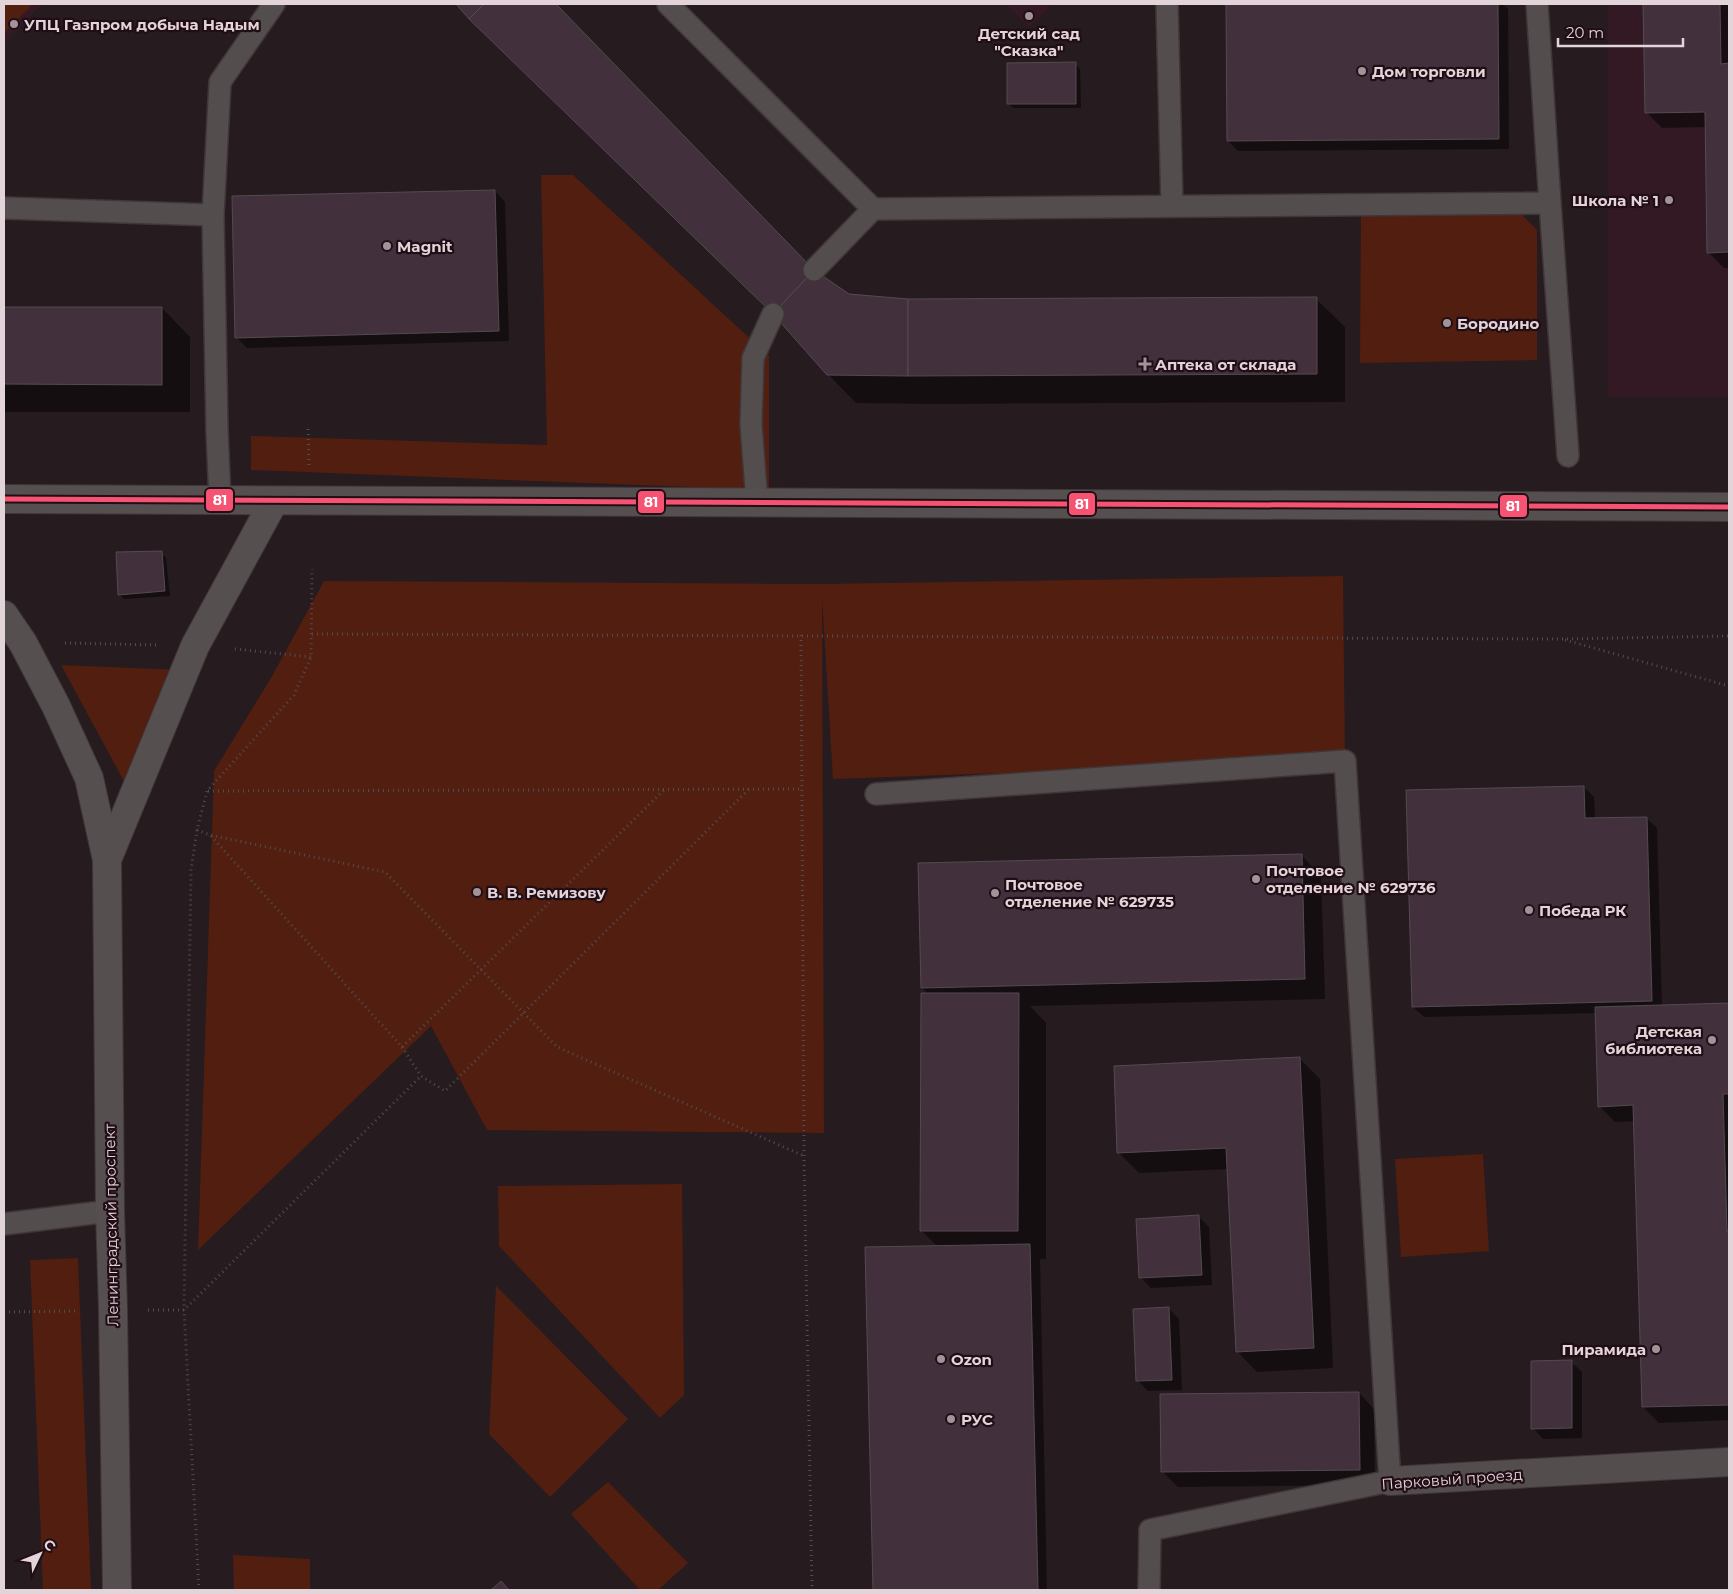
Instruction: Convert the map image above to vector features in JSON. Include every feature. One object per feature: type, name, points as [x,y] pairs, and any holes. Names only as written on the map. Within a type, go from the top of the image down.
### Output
[{"type":"street","points":[[4,500],[1729,507]]},
{"type":"street","points":[[107,860],[195,646],[274,501]]},
{"type":"street","points":[[4,615],[23,643],[56,706],[89,778],[107,860]]},
{"type":"street","name":"Ленинградский проспект","points":[[107,860],[110,1211],[117,1590]]},
{"type":"street","name":"Парковый проезд","points":[[1390,1481],[1729,1462]]},
{"type":"lane","points":[[220,501],[213,215],[220,82],[274,4]]},
{"type":"lane","points":[[668,4],[873,209]]},
{"type":"lane","points":[[1167,4],[1172,206]]},
{"type":"lane","points":[[1537,4],[1568,456]]},
{"type":"lane","points":[[814,270],[873,209],[1550,203]]},
{"type":"lane","points":[[4,208],[213,215]]},
{"type":"lane","points":[[757,503],[751,424],[753,358],[772,314]]},
{"type":"lane","points":[[876,794],[1345,762],[1390,1481]]},
{"type":"lane","points":[[4,1224],[110,1211]]},
{"type":"lane","name":"Парковый проезд","points":[[1149,1590],[1150,1530],[1390,1481]]},
{"type":"path","points":[[308,429],[309,472]]},
{"type":"path","points":[[199,1590],[184,1310],[191,870],[197,830],[207,791],[294,695],[311,656],[312,569]]},
{"type":"path","points":[[312,634],[1560,639],[1729,636]]},
{"type":"path","points":[[801,635],[804,1156],[812,1590]]},
{"type":"path","points":[[1560,639],[1729,686]]},
{"type":"path","points":[[207,791],[801,789]]},
{"type":"path","points":[[402,1047],[664,790]]},
{"type":"path","points":[[210,835],[402,1047],[422,1076],[445,1090],[750,790]]},
{"type":"path","points":[[197,830],[210,835],[385,872],[557,1047],[804,1156]]},
{"type":"path","points":[[184,1310],[422,1076]]},
{"type":"path","points":[[4,1312],[113,1310]]},
{"type":"shaded area","name":"УПЦ Газпром добыча Надым","points":[[4,4],[43,4],[4,44]]},
{"type":"shaded area","points":[[4,4],[33,4],[4,33]]},
{"type":"shaded area","name":"Детский сад \"Сказка\"","points":[[1005,4],[1053,4],[1029,27]]},
{"type":"shaded area","name":"Школа № 1","points":[[1608,4],[1729,4],[1729,397],[1608,397]]},
{"type":"shaded area","points":[[541,175],[573,175],[769,356],[769,490],[251,470],[251,436],[547,445]]},
{"type":"shaded area","points":[[1516,209],[1537,230],[1537,360],[1360,363],[1361,211]]},
{"type":"shaded area","points":[[1343,576],[1345,761],[833,779],[822,597],[824,1133],[487,1130],[431,1026],[198,1250],[214,771],[271,678],[324,581],[822,584]]},
{"type":"shaded area","points":[[61,665],[180,670],[126,785]]},
{"type":"shaded area","points":[[1483,1154],[1489,1251],[1401,1257],[1395,1159]]},
{"type":"shaded area","points":[[682,1184],[684,1395],[660,1418],[499,1246],[498,1186]]},
{"type":"shaded area","points":[[78,1258],[91,1590],[43,1590],[30,1260]]},
{"type":"shaded area","points":[[496,1286],[628,1419],[550,1497],[489,1434]]},
{"type":"shaded area","points":[[608,1482],[688,1563],[658,1590],[640,1590],[571,1514]]},
{"type":"shaded area","points":[[233,1555],[310,1559],[310,1590],[234,1590]]},
{"type":"building","points":[[456,4],[484,4],[469,19]]},
{"type":"building","points":[[484,4],[556,4],[814,270],[773,314],[469,19]]},
{"type":"building","name":"Дом торговли","points":[[1226,4],[1498,4],[1499,139],[1227,141]]},
{"type":"building","points":[[1643,4],[1720,4],[1721,64],[1729,63],[1729,252],[1707,253],[1705,112],[1645,113]]},
{"type":"building","points":[[1076,62],[1076,104],[1007,104],[1007,63]]},
{"type":"building","points":[[495,190],[499,331],[235,338],[232,196]]},
{"type":"building","points":[[814,270],[849,294],[908,299],[908,376],[827,375],[773,314]]},
{"type":"building","points":[[1317,297],[1317,374],[908,376],[908,299]]},
{"type":"building","points":[[4,307],[162,307],[162,385],[4,384]]},
{"type":"building","points":[[162,551],[165,591],[118,595],[116,552]]},
{"type":"building","name":"Победа РК","points":[[1584,786],[1585,818],[1647,817],[1652,1001],[1412,1007],[1406,790]]},
{"type":"building","points":[[1302,854],[1305,979],[921,988],[918,863]]},
{"type":"building","points":[[921,993],[1019,993],[1018,1231],[920,1231]]},
{"type":"building","points":[[1729,1003],[1729,1094],[1723,1094],[1727,1231],[1729,1231],[1729,1405],[1642,1407],[1633,1105],[1598,1107],[1595,1007]]},
{"type":"building","points":[[1300,1057],[1314,1348],[1236,1352],[1226,1148],[1117,1153],[1114,1066]]},
{"type":"building","points":[[1199,1215],[1202,1275],[1139,1278],[1136,1219]]},
{"type":"building","name":"РУС","points":[[1030,1244],[1038,1590],[873,1590],[865,1247]]},
{"type":"building","points":[[1169,1307],[1172,1380],[1136,1381],[1133,1309]]},
{"type":"building","points":[[1572,1360],[1572,1428],[1531,1429],[1531,1361]]},
{"type":"building","points":[[1359,1392],[1360,1470],[1161,1472],[1160,1394]]},
{"type":"building","points":[[501,1581],[509,1590],[491,1590]]},
{"type":"transit line","name":"81","points":[[4,499],[1729,507]]},
{"type":"place","name":"Детский сад \"Сказка\"","points":[[1029,16]]},
{"type":"place","name":"УПЦ Газпром добыча Надым","points":[[14,24]]},
{"type":"place","name":"Дом торговли","points":[[1362,71]]},
{"type":"place","name":"Школа № 1","points":[[1669,200]]},
{"type":"place","name":"Magnit","points":[[387,246]]},
{"type":"place","name":"Бородино","points":[[1447,323]]},
{"type":"place","name":"Аптека от склада","points":[[1145,364]]},
{"type":"place","name":"Почтовое отделение № 629736","points":[[1256,879]]},
{"type":"place","name":"В. В. Ремизову","points":[[477,892]]},
{"type":"place","name":"Почтовое отделение № 629735","points":[[995,893]]},
{"type":"place","name":"Победа РК","points":[[1529,910]]},
{"type":"place","name":"Детская библиотека","points":[[1712,1040]]},
{"type":"place","name":"Пирамида","points":[[1656,1349]]},
{"type":"place","name":"Ozon","points":[[941,1359]]},
{"type":"place","name":"РУС","points":[[951,1419]]}]
